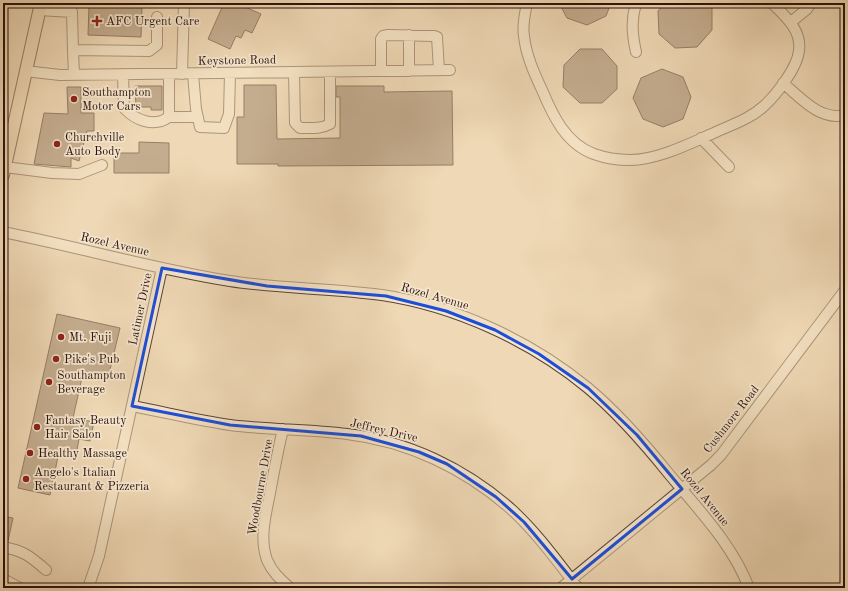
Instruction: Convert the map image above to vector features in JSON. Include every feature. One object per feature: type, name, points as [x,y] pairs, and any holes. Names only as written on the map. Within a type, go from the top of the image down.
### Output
[{"type":"main road","points":[[4,171],[7,135],[25,71],[40,6]]},
{"type":"street","points":[[182,74],[184,3]]},
{"type":"street","points":[[527,3],[524,16],[524,36],[532,67],[555,118],[567,135],[580,146],[594,154],[630,160],[648,158],[666,153],[746,119],[764,106],[783,83],[794,66],[799,51],[798,36],[791,22],[772,3]]},
{"type":"street","points":[[636,3],[632,17],[636,52]]},
{"type":"street","points":[[791,22],[807,9],[811,3]]},
{"type":"street","points":[[40,6],[72,12],[74,75]]},
{"type":"street","points":[[73,50],[149,51],[157,45],[157,17]]},
{"type":"street","points":[[381,71],[381,39],[383,36],[388,35],[437,37],[439,70]]},
{"type":"street","points":[[409,35],[409,71]]},
{"type":"street","name":"Keystone Road","points":[[25,71],[47,74],[74,75],[450,70]]},
{"type":"street","points":[[294,72],[295,123],[300,128],[310,128],[325,127],[330,124],[330,72]]},
{"type":"street","points":[[193,74],[200,127],[224,128],[229,114],[230,73]]},
{"type":"street","points":[[123,74],[124,108],[130,115],[152,122],[164,121],[169,117],[198,117]]},
{"type":"street","points":[[169,74],[169,117]]},
{"type":"street","points":[[783,83],[816,110],[827,115],[845,115]]},
{"type":"street","points":[[702,138],[730,167]]},
{"type":"street","points":[[4,171],[79,174],[102,165]]},
{"type":"street","name":"Rozel Avenue","points":[[3,232],[196,275],[267,286],[356,292],[386,296],[416,302],[446,311],[495,330],[539,354],[567,372],[588,388],[616,413],[637,435],[682,489],[730,551],[749,588]]},
{"type":"street","name":"Latimer Drive","points":[[88,588],[99,556],[162,268]]},
{"type":"street","name":"Cushmore Road","points":[[561,588],[711,465],[721,455],[845,290]]},
{"type":"street","name":"Jeffrey Drive","points":[[132,406],[230,425],[346,434],[376,439],[419,452],[447,464],[496,497],[524,522],[560,563],[578,588]]},
{"type":"street","name":"Woodbourne Drive","points":[[283,429],[264,524],[263,539],[267,558],[272,570],[277,577],[290,588]]},
{"type":"street","points":[[3,548],[16,550],[30,555],[46,570]]},
{"type":"street","points":[[3,579],[20,588]]},
{"type":"highlighted area","points":[[162,268],[267,286],[386,296],[446,311],[495,330],[539,354],[588,388],[637,435],[682,489],[572,579],[524,522],[496,497],[447,464],[419,452],[361,436],[230,425],[132,406]]},
{"type":"building","points":[[224,3],[236,3],[261,14],[252,33],[245,30],[241,38],[236,36],[230,49],[208,39]]},
{"type":"building","points":[[559,3],[611,3],[606,16],[587,25],[567,18]]},
{"type":"building","points":[[665,3],[706,3],[712,8],[712,30],[697,47],[675,48],[659,34],[658,11]]},
{"type":"building","points":[[89,6],[142,7],[141,37],[88,35]]},
{"type":"building","points":[[580,49],[602,49],[617,66],[617,89],[602,103],[580,103],[563,87],[564,65]]},
{"type":"building","points":[[662,69],[683,77],[691,97],[683,119],[663,127],[643,119],[633,98],[641,78]]},
{"type":"building","points":[[244,85],[276,85],[277,139],[340,138],[340,97],[336,97],[336,86],[384,86],[384,92],[452,91],[453,165],[278,166],[278,164],[237,164],[237,117],[244,117]]},
{"type":"building","points":[[135,86],[162,86],[162,110],[151,110],[151,107],[136,107]]},
{"type":"building","points":[[67,87],[81,87],[81,113],[94,113],[94,131],[87,131],[79,161],[71,158],[71,167],[34,164],[44,113],[68,114]]},
{"type":"building","points":[[139,142],[169,143],[169,173],[114,173],[114,153],[139,153]]},
{"type":"building","points":[[57,314],[120,328],[108,378],[83,373],[73,418],[94,422],[90,441],[79,439],[76,456],[59,452],[50,495],[18,488]]},
{"type":"building","points":[[3,516],[13,518],[8,541],[3,541]]},
{"type":"place","name":"AFC Urgent Care","points":[[97,21]]},
{"type":"place","name":"Southampton Motor Cars","points":[[74,99]]},
{"type":"place","name":"Churchville Auto Body","points":[[57,144]]},
{"type":"place","name":"Mt. Fuji","points":[[61,337]]},
{"type":"place","name":"Pike's Pub","points":[[56,359]]},
{"type":"place","name":"Southampton Beverage","points":[[49,382]]},
{"type":"place","name":"Fantasy Beauty Hair Salon","points":[[37,427]]},
{"type":"place","name":"Healthy Massage","points":[[30,453]]},
{"type":"place","name":"Angelo's Italian Restaurant & Pizzeria","points":[[26,479]]}]
